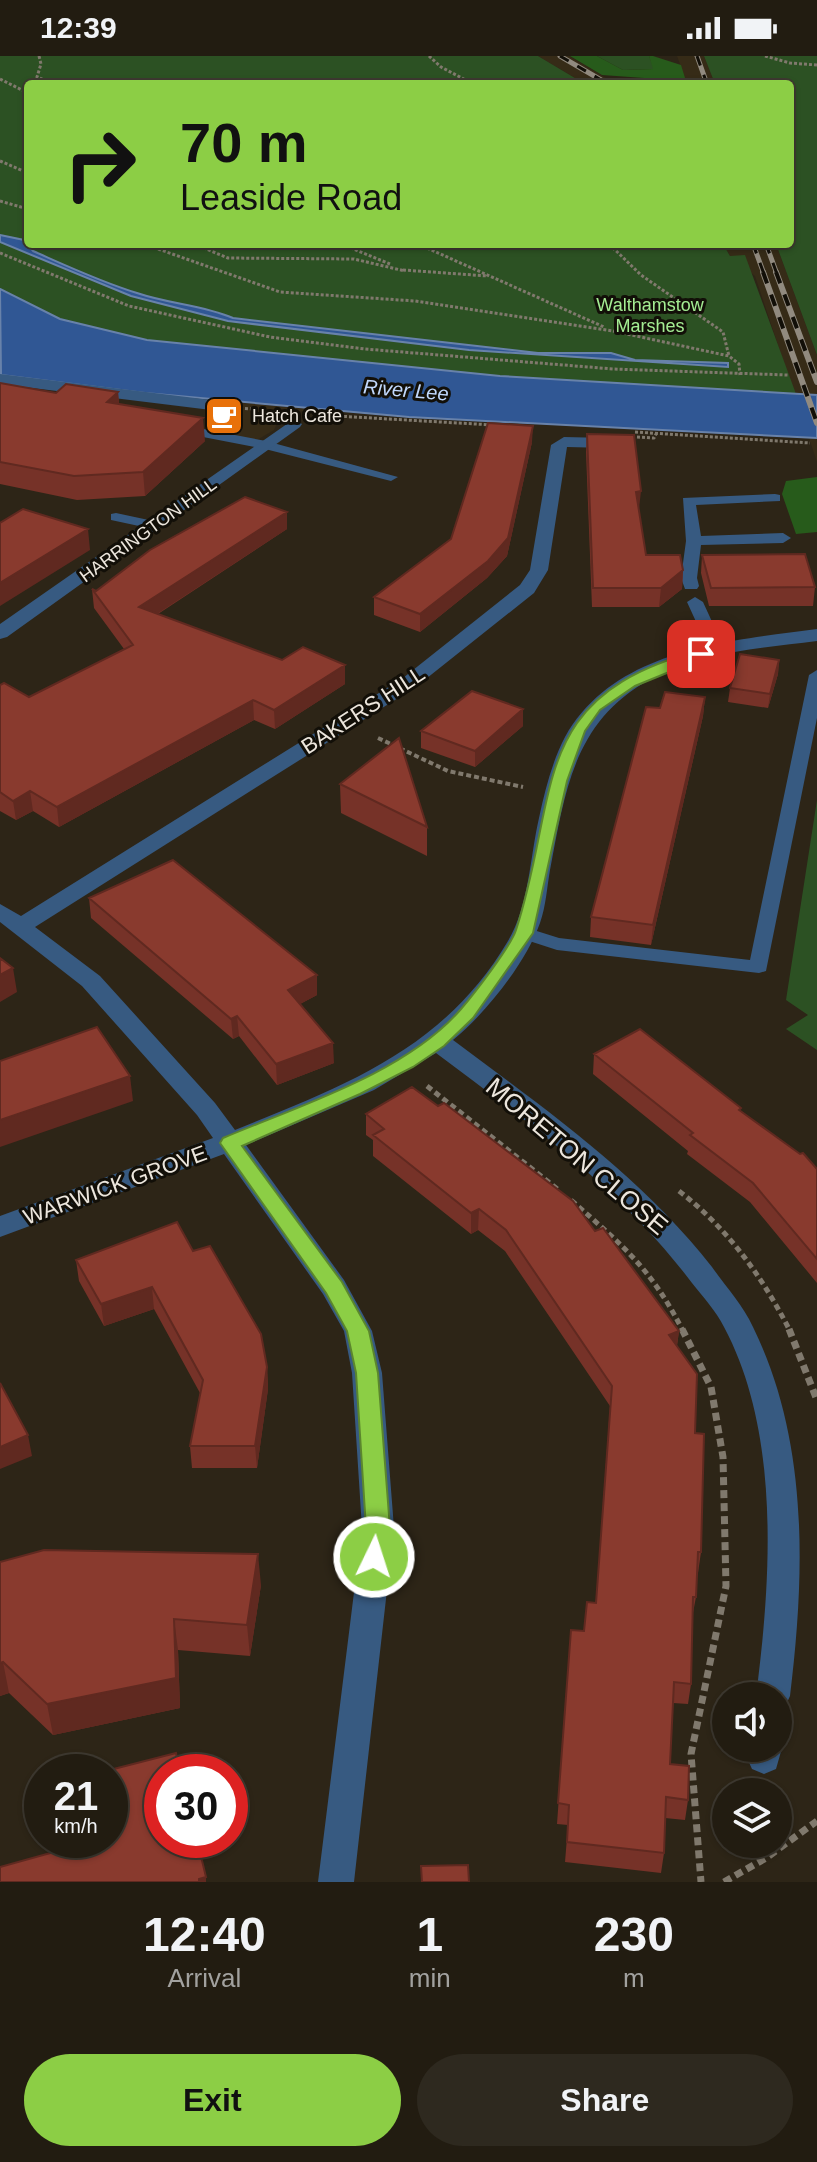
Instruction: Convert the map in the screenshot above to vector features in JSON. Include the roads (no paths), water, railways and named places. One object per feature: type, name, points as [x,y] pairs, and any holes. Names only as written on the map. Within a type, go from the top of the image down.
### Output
[{"type":"street","points":[[0,379],[211,405]]},
{"type":"street","name":"HARRINGTON HILL","points":[[0,633],[294,424]]},
{"type":"street","name":"BAKERS HILL","points":[[22,925],[410,682],[527,589],[541,562],[559,445],[564,442],[608,443]]},
{"type":"street","points":[[524,933],[556,791],[577,731],[595,707],[630,682],[684,658],[817,635]]},
{"type":"street","points":[[0,911],[91,981],[206,1109],[334,1287],[358,1331],[367,1373],[378,1528],[336,1882]]},
{"type":"street","name":"WARWICK GROVE","points":[[0,1227],[230,1143],[353,1090],[401,1065],[437,1041],[467,1014],[524,933]]},
{"type":"street","name":"MORETON CLOSE","points":[[437,1041],[539,1117],[630,1194],[690,1257],[738,1325],[759,1374],[782,1498],[782,1640],[775,1682]]},
{"type":"lane","points":[[161,426],[266,445],[391,477]]},
{"type":"lane","points":[[717,650],[689,578],[694,541],[688,501],[775,498]]},
{"type":"lane","points":[[116,517],[153,525]]},
{"type":"lane","points":[[694,541],[783,538]]},
{"type":"lane","points":[[524,933],[557,944],[759,967],[817,675]]},
{"type":"water","points":[[0,235],[24,240],[24,248],[31,248],[124,289],[233,318],[538,353],[611,353],[635,360],[728,363],[728,367],[469,350],[228,321],[131,296],[0,242]]},
{"type":"water","name":"River Lee","points":[[0,289],[60,319],[147,340],[500,376],[817,395],[817,438],[409,417],[145,393],[1,375]]},
{"type":"railway","points":[[560,56],[601,80]]},
{"type":"railway","points":[[697,56],[706,80]]},
{"type":"railway","points":[[754,248],[764,274]]},
{"type":"railway","points":[[767,248],[777,274]]},
{"type":"railway","points":[[763,272],[817,423]]},
{"type":"railway","points":[[776,272],[817,382]]},
{"type":"place","name":"Hatch Cafe","points":[[224,416]]},
{"type":"park label","name":"Walthamstow Marshes","points":[[650,315]]}]
